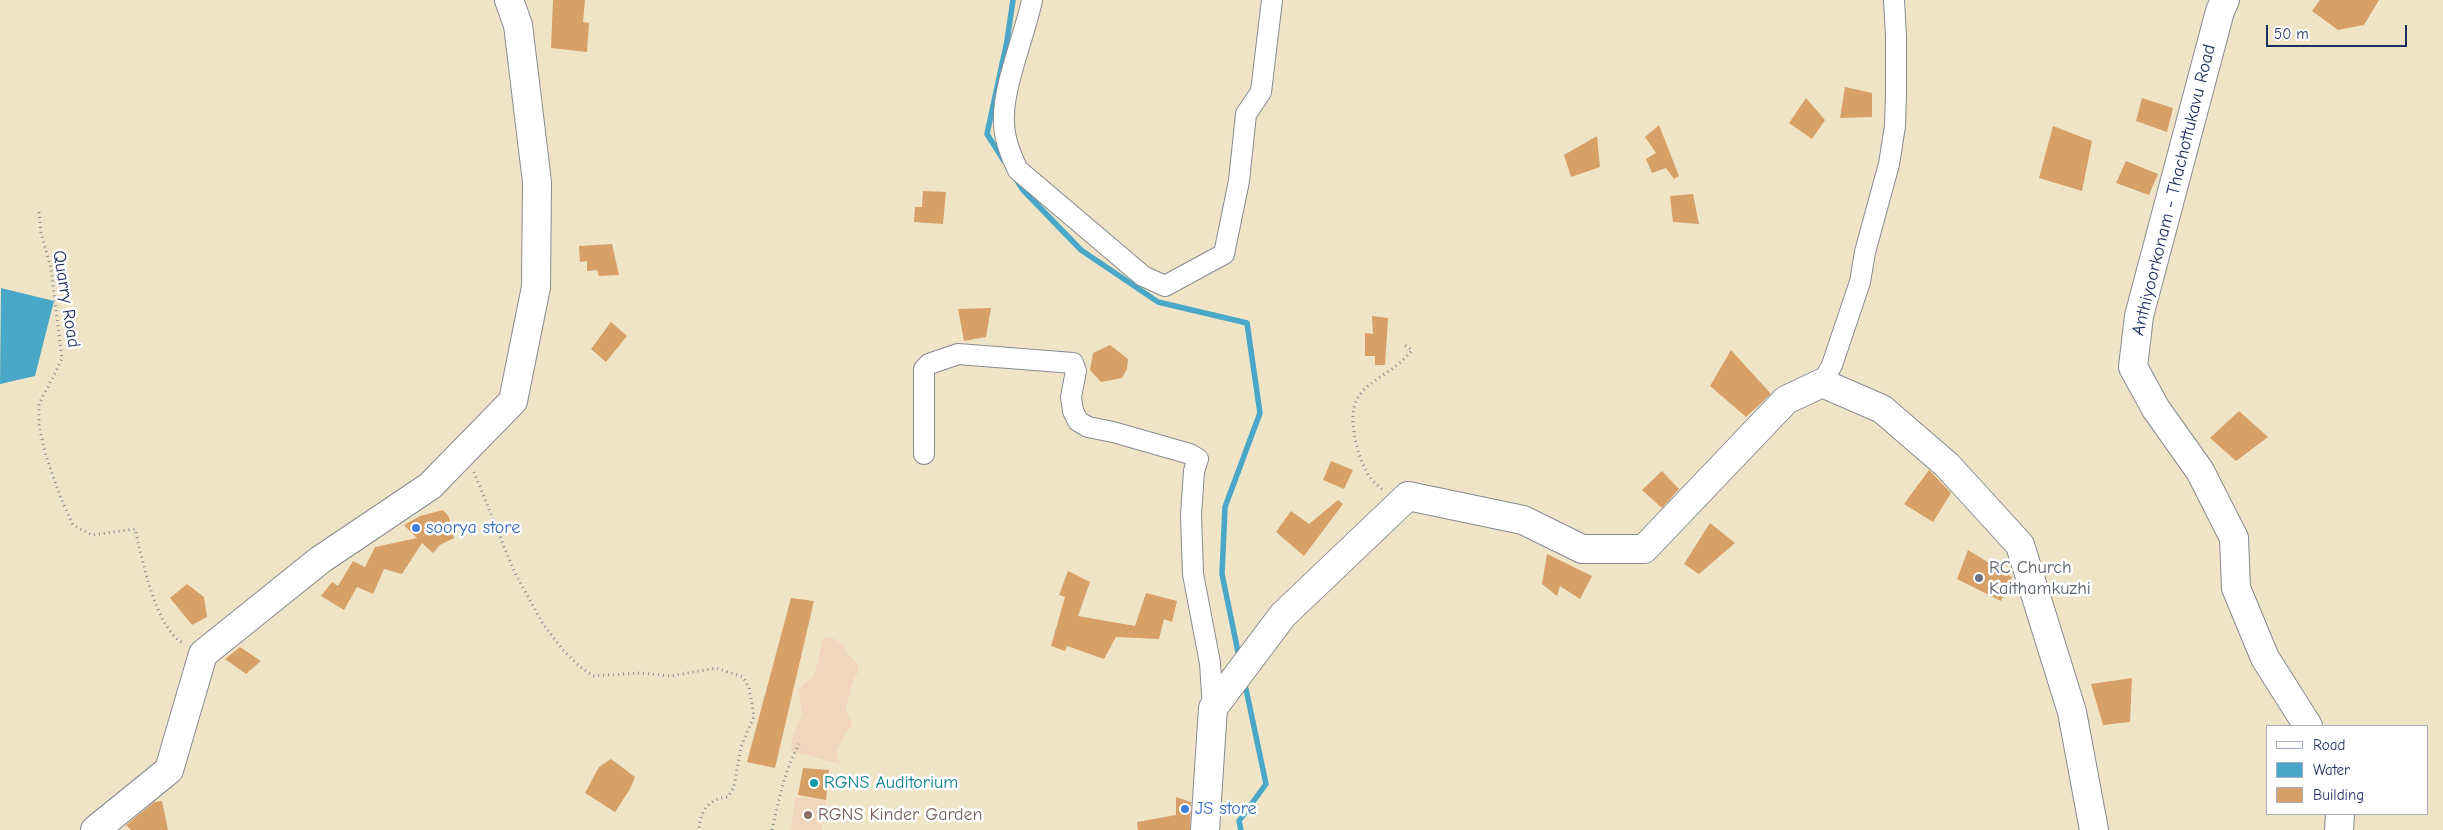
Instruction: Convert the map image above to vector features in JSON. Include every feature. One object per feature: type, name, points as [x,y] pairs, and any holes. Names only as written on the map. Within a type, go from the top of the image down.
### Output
[{"type":"street","points":[[95,830],[169,770],[203,654],[320,560],[430,486],[513,401],[536,287],[537,182],[518,25],[509,0]]},
{"type":"street","points":[[1032,0],[1005,112],[1004,121],[1010,155],[1018,170],[1099,240],[1143,276],[1164,286],[1224,254],[1239,181],[1246,114],[1261,92],[1272,0]]},
{"type":"street","points":[[1213,708],[1284,615],[1408,496],[1523,520],[1582,549],[1644,549],[1786,400],[1822,383],[1832,365],[1860,282],[1865,252],[1889,164],[1895,126],[1896,36],[1894,0]]},
{"type":"street","name":"Anthiyoorkonam - Thachottukavu Road","points":[[2226,0],[2220,11],[2139,316],[2133,367],[2156,408],[2200,471],[2234,538],[2236,588],[2266,658],[2307,725]]},
{"type":"street","points":[[924,454],[924,369],[929,364],[958,354],[1073,363],[1076,371],[1071,397],[1073,411],[1078,421],[1088,427],[1113,432],[1190,454],[1198,459],[1194,471],[1191,515],[1193,574],[1210,663],[1213,708],[1205,830]]},
{"type":"street","points":[[1822,383],[1882,409],[1946,465],[2020,545],[2072,712],[2094,830]]},
{"type":"street","points":[[2339,830],[2340,815]]},
{"type":"path","name":"Quarry Road","points":[[39,212],[40,233],[51,268],[62,359],[40,404],[39,426],[60,496],[73,525],[92,535],[136,529],[145,571],[162,621],[174,639],[203,654]]},
{"type":"path","points":[[1400,503],[1379,487],[1362,466],[1354,434],[1353,409],[1360,394],[1373,381],[1398,364],[1412,350],[1403,344]]},
{"type":"path","points":[[462,454],[476,475],[493,522],[523,588],[543,624],[562,650],[579,666],[593,676],[640,673],[671,676],[716,668],[743,677],[749,686],[754,716],[741,746],[734,787],[728,797],[716,799],[704,808],[699,830]]},
{"type":"path","points":[[772,830],[784,778],[799,744]]},
{"type":"shaded area","points":[[824,637],[835,639],[845,647],[847,653],[857,663],[858,672],[852,683],[846,710],[852,724],[837,751],[840,764],[791,751],[793,735],[802,715],[798,690],[814,676]]},
{"type":"shaded area","name":"RGNS Kinder Garden","points":[[795,797],[826,800],[822,830],[791,830]]},
{"type":"water","points":[[1,288],[54,301],[35,376],[0,384]]},
{"type":"building","points":[[553,0],[585,0],[583,22],[589,23],[587,52],[551,48]]},
{"type":"building","points":[[2320,0],[2379,0],[2364,25],[2338,30],[2312,11]]},
{"type":"building","points":[[1845,87],[1872,93],[1872,117],[1840,118]]},
{"type":"building","points":[[1806,98],[1825,120],[1812,139],[1789,123]]},
{"type":"building","points":[[2142,98],[2173,108],[2167,132],[2136,121]]},
{"type":"building","points":[[1659,125],[1679,176],[1674,179],[1666,168],[1652,173],[1646,159],[1656,153],[1645,137]]},
{"type":"building","points":[[2053,126],[2092,141],[2082,191],[2039,178]]},
{"type":"building","points":[[1597,136],[1600,167],[1571,177],[1564,155]]},
{"type":"building","points":[[2126,161],[2158,174],[2149,195],[2116,183]]},
{"type":"building","points":[[923,191],[946,192],[943,224],[914,222],[915,207],[922,207]]},
{"type":"building","points":[[1693,194],[1699,224],[1673,222],[1670,196]]},
{"type":"building","points":[[612,244],[619,275],[599,276],[597,270],[587,271],[587,261],[580,262],[579,246]]},
{"type":"building","points":[[991,308],[986,337],[964,341],[958,309]]},
{"type":"building","points":[[1372,316],[1388,318],[1385,365],[1375,365],[1375,356],[1365,356],[1365,333],[1373,334]]},
{"type":"building","points":[[611,322],[627,336],[606,362],[591,349]]},
{"type":"building","points":[[1110,345],[1128,359],[1127,369],[1122,378],[1101,382],[1090,370],[1093,353]]},
{"type":"building","points":[[1731,350],[1771,394],[1746,417],[1710,386]]},
{"type":"building","points":[[2239,411],[2268,437],[2236,461],[2210,438]]},
{"type":"building","points":[[1331,461],[1353,470],[1344,489],[1323,480]]},
{"type":"building","points":[[1929,470],[1951,493],[1933,522],[1904,504]]},
{"type":"building","points":[[1662,471],[1679,489],[1662,508],[1642,490]]},
{"type":"building","points":[[1338,500],[1343,504],[1304,556],[1276,532],[1291,511],[1309,524]]},
{"type":"building","points":[[443,510],[449,517],[454,538],[440,545],[433,553],[422,543],[402,574],[384,569],[373,594],[357,587],[344,610],[321,596],[332,582],[338,586],[353,561],[365,567],[375,547],[417,538],[404,525],[420,516]]},
{"type":"building","points":[[1710,523],[1735,543],[1699,574],[1684,564]]},
{"type":"building","points":[[1968,550],[2012,577],[2001,601],[1957,579]]},
{"type":"building","points":[[1547,554],[1592,576],[1580,599],[1560,586],[1557,596],[1542,584]]},
{"type":"building","points":[[1068,571],[1090,582],[1078,616],[1135,626],[1146,593],[1177,601],[1172,622],[1164,619],[1159,639],[1116,637],[1104,659],[1067,646],[1065,651],[1051,646],[1065,597],[1059,595]]},
{"type":"building","points":[[187,584],[204,597],[207,617],[192,625],[170,598]]},
{"type":"building","points":[[791,598],[814,601],[775,768],[747,762]]},
{"type":"building","points":[[240,647],[261,661],[246,674],[225,659]]},
{"type":"building","points":[[2132,678],[2130,722],[2103,725],[2091,684]]},
{"type":"building","points":[[611,759],[635,777],[630,789],[615,812],[585,793],[599,767]]},
{"type":"building","name":"RGNS Auditorium","points":[[803,768],[829,770],[826,800],[798,795]]},
{"type":"building","name":"JS store","points":[[1176,797],[1191,802],[1190,830],[1138,830],[1137,822],[1176,815]]},
{"type":"building","points":[[162,801],[168,830],[131,830],[126,825],[154,802]]},
{"type":"waterway","points":[[1004,161],[987,134],[1007,41],[1013,0]]},
{"type":"waterway","points":[[1016,179],[1023,190],[1081,250],[1158,302],[1247,323],[1260,413],[1225,507],[1222,574],[1238,652]]},
{"type":"waterway","points":[[1241,830],[1239,821],[1266,784],[1246,689]]},
{"type":"place","name":"soorya store","points":[[416,528]]},
{"type":"place","name":"RC Church Kaithamkuzhi","points":[[1979,578]]},
{"type":"place","name":"RGNS Auditorium","points":[[814,783]]},
{"type":"place","name":"JS store","points":[[1185,809]]},
{"type":"place","name":"RGNS Kinder Garden","points":[[808,815]]}]
